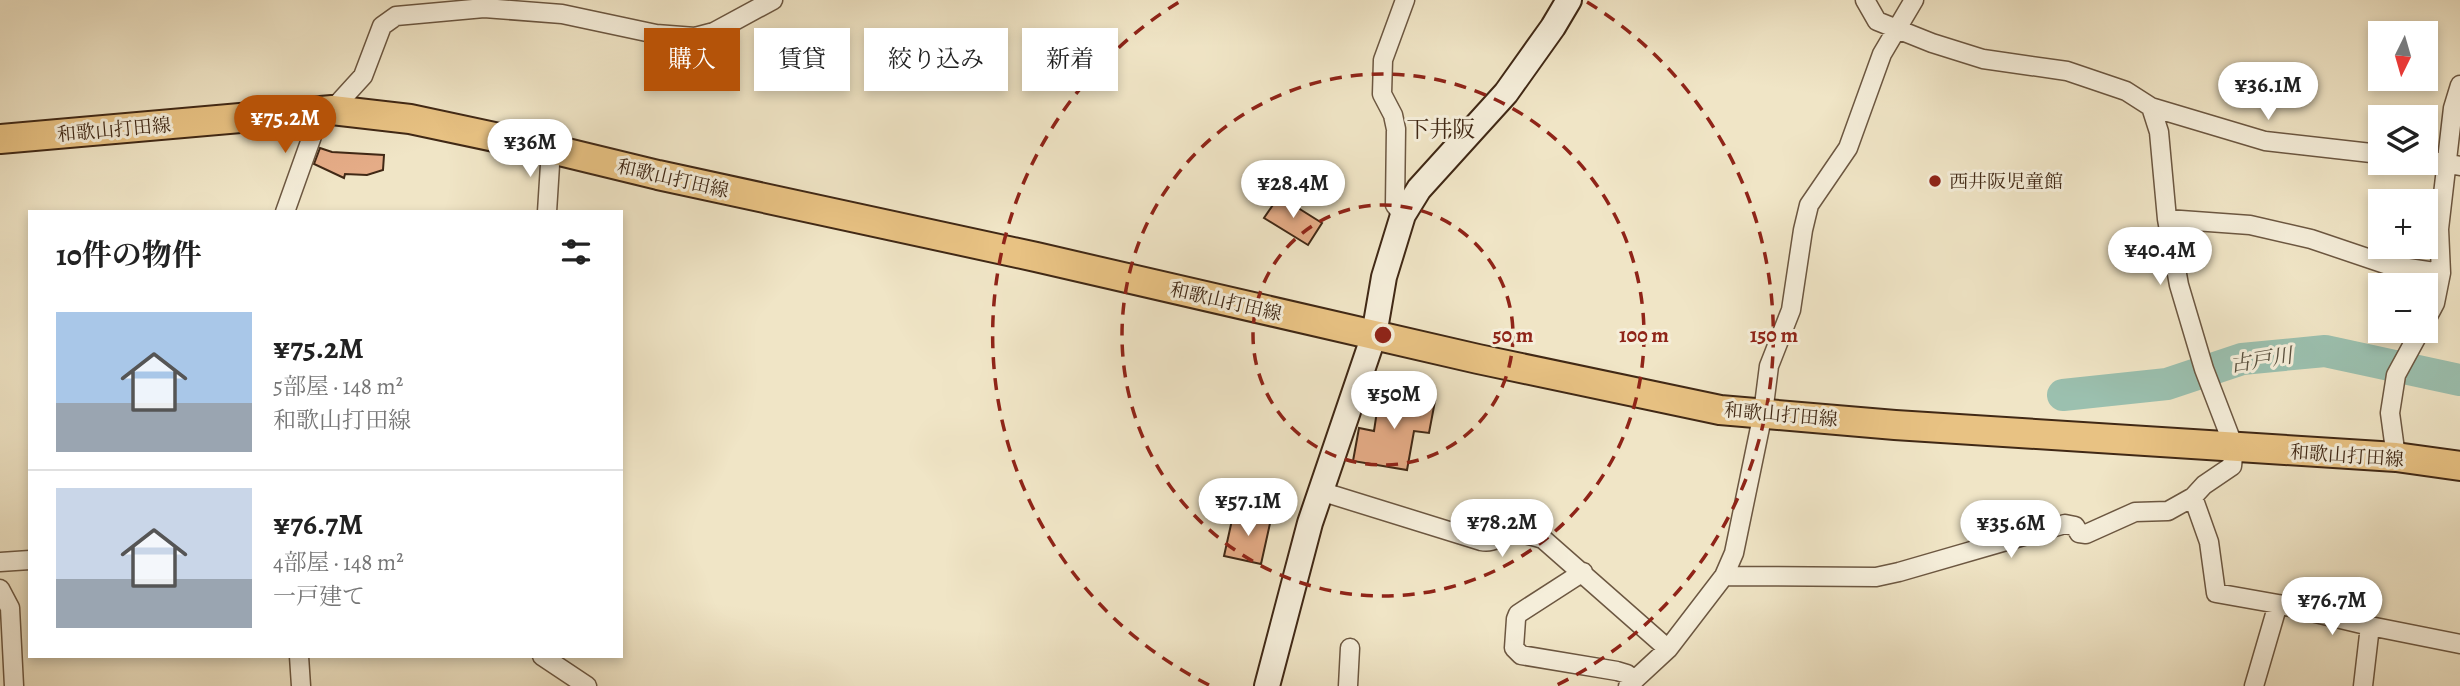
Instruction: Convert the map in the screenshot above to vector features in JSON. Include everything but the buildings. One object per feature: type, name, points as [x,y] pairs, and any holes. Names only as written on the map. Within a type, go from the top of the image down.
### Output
[{"type":"main road","points":[[1267,686],[1310,523],[1374,335],[1384,276],[1403,215],[1419,189],[1506,93],[1569,0]]},
{"type":"main road","name":"和歌山打田線","points":[[0,139],[326,111],[410,119],[1720,410],[2396,457],[2460,466]]},
{"type":"street","points":[[286,210],[326,111],[363,76],[382,26],[396,16],[431,7],[484,8],[562,14],[656,34],[695,37],[714,32],[773,0]]},
{"type":"street","points":[[1403,215],[1395,205],[1396,129],[1393,115],[1382,94],[1383,60],[1405,0]]},
{"type":"street","points":[[1865,0],[1877,22],[1983,60],[2067,71],[2126,91],[2151,107],[2265,141],[2368,154]]},
{"type":"street","points":[[1583,572],[1518,614],[1514,648],[1521,654],[1617,671],[1627,674],[1631,683],[1668,649],[1724,576],[1734,553],[1763,413],[1769,366],[1791,310],[1803,230],[1810,205],[1848,148],[1871,81],[1913,0]]},
{"type":"street","points":[[2438,288],[2441,272],[2439,229],[2453,164],[2453,108],[2460,85]]},
{"type":"street","points":[[1724,576],[1875,577],[2065,524],[2075,526],[2080,533],[2086,534],[2135,512],[2168,511],[2193,497],[2204,485],[2232,466],[2234,447],[2204,369],[2179,285],[2167,219],[2159,132],[2151,107]]},
{"type":"street","points":[[547,210],[551,149]]},
{"type":"street","points":[[2167,219],[2250,225],[2311,239],[2388,265],[2441,272]]},
{"type":"street","points":[[2396,457],[2390,413],[2396,374],[2413,343]]},
{"type":"street","points":[[1320,491],[1481,541],[1491,542],[1512,533],[1543,540],[1583,572],[1668,649]]},
{"type":"street","points":[[2193,497],[2209,542],[2216,593],[2460,644]]},
{"type":"street","points":[[0,562],[28,560]]},
{"type":"street","points":[[0,589],[10,608],[14,686]]},
{"type":"street","points":[[2254,686],[2278,604]]},
{"type":"street","points":[[2363,686],[2370,626]]},
{"type":"street","points":[[1348,686],[1350,648]]},
{"type":"street","points":[[299,658],[301,686]]},
{"type":"street","points":[[545,658],[587,686]]},
{"type":"waterway","name":"古戸川","points":[[2063,395],[2167,384],[2242,359],[2325,351],[2460,380]]},
{"type":"place","name":"西井阪児童館","points":[[1935,181]]},
{"type":"district","name":"下井阪","points":[[1441,129]]}]
